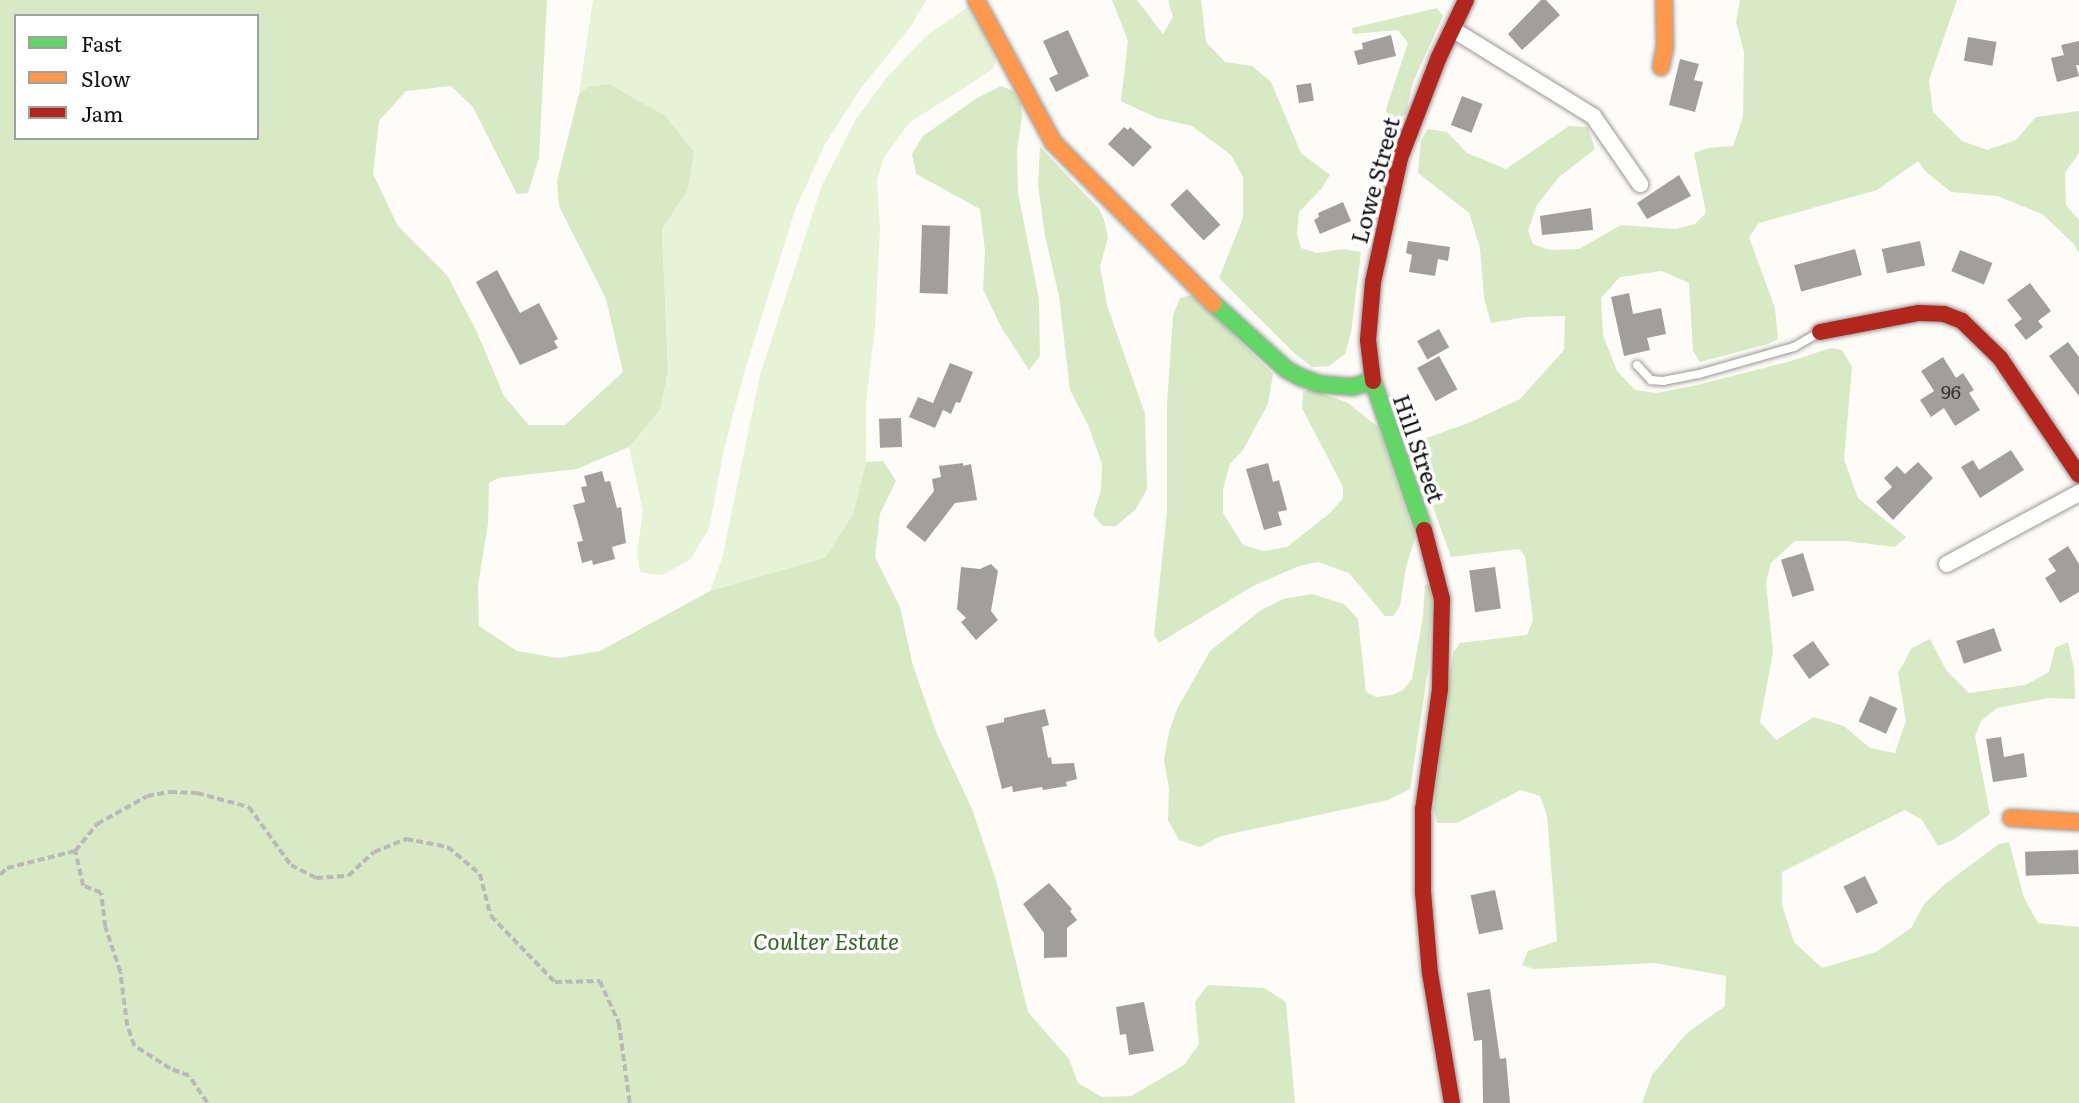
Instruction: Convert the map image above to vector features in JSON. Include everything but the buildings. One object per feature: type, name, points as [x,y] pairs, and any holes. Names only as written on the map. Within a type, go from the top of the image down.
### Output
[{"type":"street","name":"Hill Street","points":[[976,0],[1053,142],[1182,275],[1287,370],[1319,384],[1352,387],[1373,381],[1428,540],[1442,598],[1440,689],[1423,810],[1423,874],[1430,973],[1452,1103]]},
{"type":"street","name":"Lowe Street","points":[[1373,381],[1368,341],[1376,258],[1404,146],[1466,0]]},
{"type":"street","points":[[1661,66],[1665,46],[1664,0]]},
{"type":"street","points":[[1452,29],[1593,116],[1640,184]]},
{"type":"street","points":[[1819,332],[1919,313],[1944,314],[1962,321],[2000,358],[2079,475]]},
{"type":"street","points":[[1947,564],[2079,493]]},
{"type":"street","points":[[2011,818],[2079,822]]},
{"type":"lane","points":[[1637,365],[1651,380],[1663,381],[1699,374],[1794,347],[1819,332]]},
{"type":"path","points":[[0,875],[7,868],[75,851],[97,824],[147,796],[170,792],[197,793],[249,807],[291,865],[316,878],[348,876],[374,852],[406,839],[449,847],[480,874],[491,916],[555,982],[600,981],[620,1023],[630,1103]]},
{"type":"path","points":[[75,851],[83,886],[101,893],[105,927],[120,972],[127,1026],[134,1046],[170,1069],[189,1076],[207,1103]]},
{"type":"green space","name":"Coulter Estate","points":[[0,0],[547,0],[539,158],[528,193],[517,194],[473,107],[451,86],[406,91],[379,121],[373,174],[398,226],[447,275],[476,330],[504,396],[529,425],[565,425],[623,372],[606,299],[559,206],[557,181],[579,94],[588,87],[609,84],[665,116],[694,152],[687,191],[662,229],[668,372],[660,410],[629,447],[577,469],[498,478],[489,483],[488,524],[478,585],[479,626],[517,651],[559,658],[600,651],[710,591],[825,558],[853,514],[866,462],[883,461],[896,481],[880,514],[875,557],[900,607],[913,666],[937,734],[972,809],[996,880],[1028,1012],[1069,1059],[1078,1083],[1102,1097],[1131,1096],[1184,1065],[1199,1044],[1195,1002],[1208,985],[1264,988],[1286,1002],[1295,1103],[0,1103]]},
{"type":"green space","points":[[593,0],[926,0],[912,25],[861,88],[825,144],[795,210],[745,370],[724,449],[709,529],[690,560],[662,575],[640,572],[637,552],[643,511],[629,447],[660,410],[668,372],[662,229],[687,191],[588,87],[579,94]]},
{"type":"green space","points":[[1112,0],[1137,0],[1163,34],[1173,17],[1168,0],[1201,0],[1206,42],[1225,62],[1252,66],[1271,82],[1301,153],[1330,175],[1322,188],[1299,212],[1297,234],[1301,248],[1317,253],[1343,249],[1361,252],[1351,333],[1345,354],[1329,366],[1312,367],[1295,354],[1219,278],[1243,218],[1243,177],[1231,155],[1192,126],[1157,118],[1121,101],[1128,41]]},
{"type":"green space","points":[[1740,0],[1957,0],[1929,80],[1933,112],[1962,141],[1987,150],[2016,140],[2036,117],[2079,111],[2079,153],[2065,173],[2066,205],[2079,220],[2079,254],[2073,243],[2042,214],[1997,196],[1951,192],[1925,171],[1918,161],[1877,190],[1759,223],[1749,237],[1775,308],[1778,339],[1768,344],[1700,362],[1693,351],[1689,283],[1662,271],[1620,277],[1601,298],[1603,335],[1617,371],[1635,390],[1656,393],[1693,386],[1831,348],[1842,350],[1852,367],[1844,459],[1858,498],[1906,537],[1895,547],[1845,541],[1795,541],[1771,563],[1766,582],[1773,652],[1760,722],[1776,740],[1814,717],[1844,726],[1870,748],[1895,753],[1906,721],[1898,673],[1912,648],[1930,639],[1946,670],[1969,693],[2025,685],[2049,672],[2055,648],[2068,642],[2074,668],[2075,699],[2049,698],[1997,708],[1981,721],[1975,736],[1990,814],[1953,840],[1938,846],[1922,820],[1905,810],[1782,872],[1782,905],[1794,942],[1822,968],[1876,952],[1911,928],[1924,904],[1945,884],[1999,844],[2009,842],[2024,898],[2038,923],[2079,927],[2079,1103],[1642,1103],[1652,1075],[1687,1033],[1725,1006],[1726,976],[1655,963],[1534,969],[1522,965],[1528,951],[1557,941],[1547,816],[1540,796],[1521,790],[1457,823],[1437,823],[1434,811],[1441,736],[1453,653],[1460,643],[1527,635],[1533,620],[1525,556],[1519,549],[1451,557],[1413,451],[1415,442],[1466,424],[1520,399],[1564,350],[1565,316],[1526,317],[1491,323],[1484,298],[1480,248],[1469,213],[1418,173],[1421,140],[1428,129],[1447,132],[1467,153],[1506,169],[1569,126],[1588,127],[1595,149],[1559,177],[1537,205],[1528,231],[1533,244],[1550,250],[1579,249],[1621,225],[1675,229],[1695,224],[1706,213],[1694,153],[1708,148],[1733,146],[1743,117],[1744,52],[1736,22]]},
{"type":"green space","points":[[969,6],[996,59],[993,69],[909,123],[883,159],[877,181],[880,230],[875,328],[866,402],[866,462],[853,514],[825,558],[710,591],[722,559],[760,375],[822,185],[856,119],[888,76],[926,36]]},
{"type":"green space","points":[[1437,8],[1443,16],[1413,82],[1406,114],[1390,124],[1386,109],[1408,43],[1398,30],[1353,34],[1352,28]]},
{"type":"green space","points":[[1001,86],[1013,91],[1021,103],[1017,150],[1018,193],[1039,299],[1040,356],[1029,370],[1001,327],[983,289],[985,251],[980,209],[916,174],[912,154],[923,136],[977,98]]},
{"type":"green space","points":[[1040,147],[1099,209],[1104,219],[1108,238],[1100,266],[1107,305],[1145,414],[1147,489],[1136,509],[1116,526],[1103,526],[1093,515],[1101,491],[1102,464],[1088,425],[1070,390],[1059,296],[1045,236],[1038,185]]},
{"type":"green space","points":[[1192,295],[1273,374],[1268,404],[1243,450],[1230,464],[1223,489],[1223,513],[1243,545],[1264,551],[1287,547],[1329,514],[1343,498],[1343,487],[1302,408],[1303,392],[1310,389],[1348,403],[1378,427],[1415,538],[1406,567],[1400,606],[1393,616],[1385,616],[1349,573],[1318,562],[1299,566],[1253,586],[1159,643],[1154,635],[1167,512],[1167,404],[1173,315],[1180,298]]},
{"type":"green space","points":[[1430,584],[1432,600],[1428,670],[1410,789],[1388,800],[1221,836],[1200,847],[1179,840],[1168,820],[1169,788],[1164,760],[1177,709],[1210,651],[1261,610],[1283,599],[1312,594],[1344,604],[1358,619],[1366,692],[1376,697],[1392,695],[1403,690],[1412,679],[1423,616],[1425,585]]},
{"type":"traffic: fast","points":[[1214,304],[1287,370],[1300,377],[1319,384],[1352,387],[1373,381],[1424,530]]},
{"type":"traffic: slow","points":[[976,0],[1053,142],[1214,304]]},
{"type":"traffic: slow","points":[[1661,67],[1665,46],[1664,0]]},
{"type":"traffic: slow","points":[[2011,818],[2079,822]]},
{"type":"traffic: jam","points":[[1373,381],[1368,340],[1373,282],[1400,158],[1439,57],[1466,0]]},
{"type":"traffic: jam","points":[[1820,332],[1919,313],[1944,314],[1962,321],[2000,358],[2079,475]]},
{"type":"traffic: jam","points":[[1424,530],[1442,599],[1440,689],[1423,810],[1423,892],[1430,973],[1452,1103]]}]
